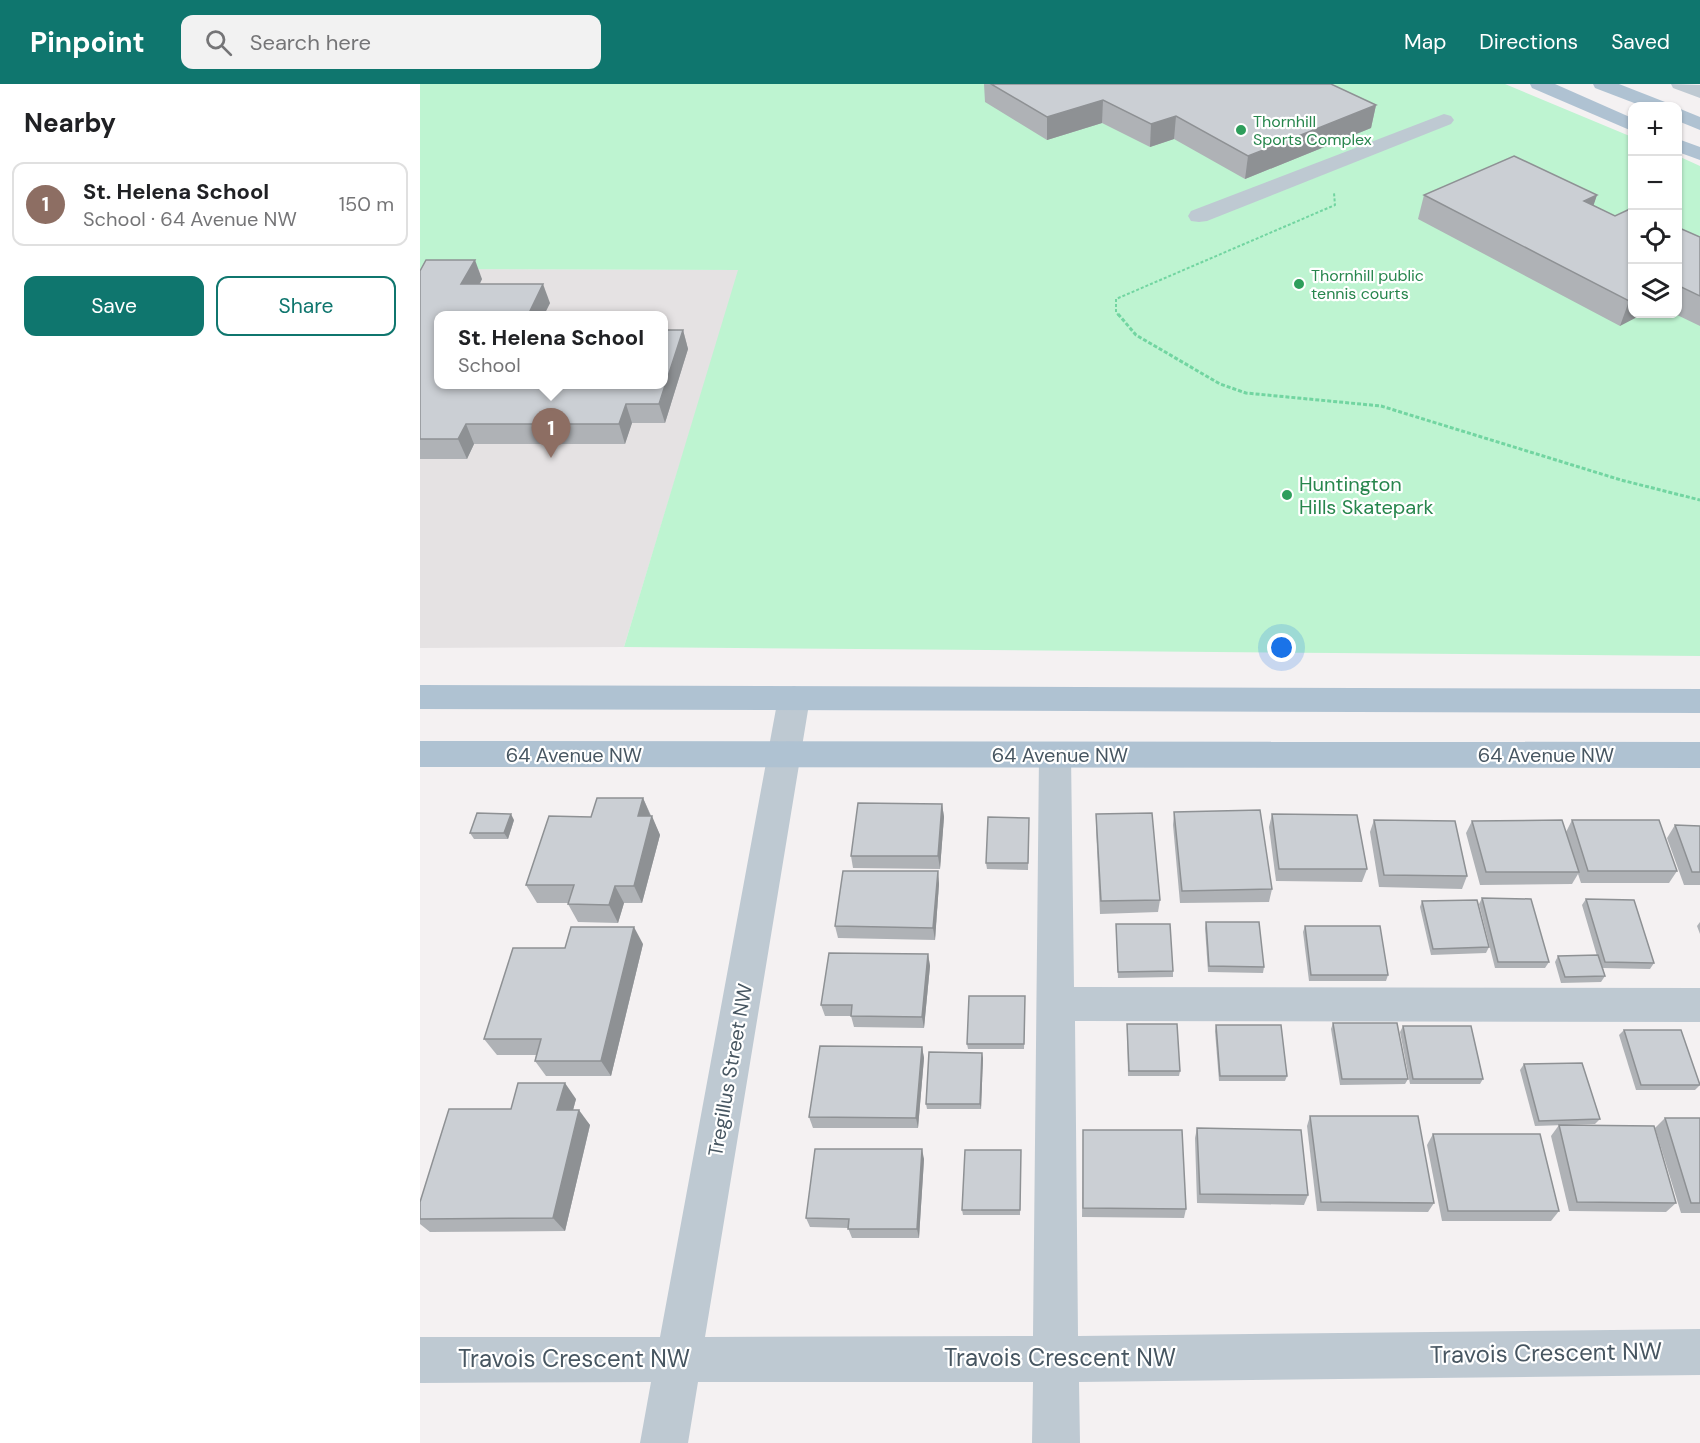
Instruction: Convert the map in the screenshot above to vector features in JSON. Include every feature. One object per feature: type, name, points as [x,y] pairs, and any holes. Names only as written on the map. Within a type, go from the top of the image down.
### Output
[{"type":"main road","points":[[1539,84],[1628,123]]},
{"type":"main road","points":[[1602,84],[1648,102]]},
{"type":"main road","points":[[1682,116],[1700,124]]},
{"type":"main road","points":[[1682,147],[1700,154]]},
{"type":"main road","points":[[420,697],[1700,701]]},
{"type":"main road","name":"64 Avenue NW","points":[[420,754],[1700,755]]},
{"type":"street","points":[[1680,84],[1700,92]]},
{"type":"street","points":[[1199,216],[1444,120]]},
{"type":"street","name":"Tregillus Street NW","points":[[664,1443],[795,698]]},
{"type":"street","points":[[1055,755],[1056,1443]]},
{"type":"street","points":[[1056,1004],[1700,1005]]},
{"type":"street","name":"Travois Crescent NW","points":[[420,1360],[1056,1359],[1700,1352]]},
{"type":"path","points":[[1332,165],[1335,205],[1285,229],[1142,285],[1116,299],[1116,312],[1136,335],[1220,384],[1246,393],[1381,406],[1621,480],[1700,500]]},
{"type":"shaded area","points":[[420,269],[739,270],[624,647],[420,648]]},
{"type":"green space","points":[[420,84],[1505,84],[1628,135],[1628,318],[1682,318],[1682,158],[1700,166],[1700,656],[624,647],[738,270],[420,269]]},
{"type":"building","points":[[991,84],[1331,84],[1376,105],[1248,156],[1176,116],[1151,124],[1103,100],[1047,117]]},
{"type":"building","points":[[1514,156],[1597,195],[1584,201],[1615,216],[1628,210],[1628,300],[1424,195]]},
{"type":"building","points":[[1682,229],[1700,237],[1700,296],[1682,287]]},
{"type":"building","points":[[426,260],[475,260],[461,284],[543,284],[530,311],[434,311],[434,389],[664,389],[659,404],[626,404],[619,424],[466,424],[458,439],[420,439],[420,271]]},
{"type":"building","points":[[668,330],[683,330],[668,376]]},
{"type":"building","points":[[597,798],[643,798],[638,816],[652,816],[634,886],[615,886],[609,905],[568,904],[574,885],[526,885],[549,816],[591,817]]},
{"type":"building","points":[[858,803],[942,804],[938,856],[851,856]]},
{"type":"building","points":[[1260,810],[1272,889],[1182,891],[1174,812]]},
{"type":"building","points":[[477,813],[511,814],[504,833],[470,833]]},
{"type":"building","points":[[1152,813],[1160,900],[1101,901],[1096,814]]},
{"type":"building","points":[[1272,814],[1357,815],[1367,869],[1279,869]]},
{"type":"building","points":[[988,817],[1029,818],[1028,863],[986,863]]},
{"type":"building","points":[[1374,820],[1455,821],[1467,876],[1384,875]]},
{"type":"building","points":[[1562,820],[1579,872],[1486,872],[1472,821]]},
{"type":"building","points":[[1572,820],[1659,820],[1677,871],[1588,871]]},
{"type":"building","points":[[1675,825],[1700,826],[1700,872],[1692,872]]},
{"type":"building","points":[[843,871],[938,871],[933,928],[835,926]]},
{"type":"building","points":[[1482,898],[1531,899],[1549,962],[1498,962]]},
{"type":"building","points":[[1586,899],[1634,900],[1654,963],[1605,962]]},
{"type":"building","points":[[1477,900],[1489,947],[1433,949],[1422,901]]},
{"type":"building","points":[[1206,922],[1259,922],[1264,967],[1209,966]]},
{"type":"building","points":[[1116,924],[1170,924],[1173,971],[1118,972]]},
{"type":"building","points":[[1305,926],[1380,926],[1388,975],[1311,975]]},
{"type":"building","points":[[571,927],[634,927],[601,1061],[535,1061],[541,1039],[484,1039],[513,948],[565,948]]},
{"type":"building","points":[[829,953],[928,954],[922,1017],[851,1016],[852,1005],[821,1005]]},
{"type":"building","points":[[1598,955],[1605,976],[1565,977],[1558,956]]},
{"type":"building","points":[[969,996],[1025,996],[1024,1044],[967,1044]]},
{"type":"building","points":[[1333,1023],[1397,1023],[1408,1079],[1342,1079]]},
{"type":"building","points":[[1127,1024],[1177,1024],[1180,1071],[1129,1071]]},
{"type":"building","points":[[1216,1025],[1281,1025],[1287,1076],[1220,1076]]},
{"type":"building","points":[[1403,1026],[1471,1026],[1483,1079],[1413,1079]]},
{"type":"building","points":[[1624,1030],[1681,1030],[1700,1085],[1641,1085]]},
{"type":"building","points":[[820,1046],[922,1047],[916,1118],[809,1117]]},
{"type":"building","points":[[929,1052],[982,1053],[980,1104],[926,1104]]},
{"type":"building","points":[[1582,1063],[1600,1119],[1539,1121],[1524,1064]]},
{"type":"building","points":[[518,1083],[565,1083],[557,1110],[579,1110],[553,1218],[420,1219],[420,1202],[449,1109],[511,1109]]},
{"type":"building","points":[[1310,1116],[1418,1116],[1434,1203],[1321,1202]]},
{"type":"building","points":[[1665,1118],[1700,1118],[1700,1203],[1691,1203]]},
{"type":"building","points":[[1559,1125],[1654,1126],[1676,1203],[1577,1202]]},
{"type":"building","points":[[1197,1128],[1301,1130],[1308,1195],[1200,1194]]},
{"type":"building","points":[[1083,1130],[1182,1130],[1186,1209],[1083,1208]]},
{"type":"building","points":[[1433,1134],[1540,1134],[1559,1211],[1448,1211]]},
{"type":"building","points":[[815,1149],[922,1149],[917,1229],[848,1229],[849,1219],[806,1218]]},
{"type":"building","points":[[965,1150],[1021,1150],[1020,1210],[962,1210]]},
{"type":"place","name":"Thornhill Sports Complex","points":[[1241,130]]},
{"type":"place","name":"Thornhill public tennis courts","points":[[1299,284]]},
{"type":"place","name":"St. Helena School","points":[[551,458]]},
{"type":"place","name":"Huntington Hills Skatepark","points":[[1287,495]]}]
